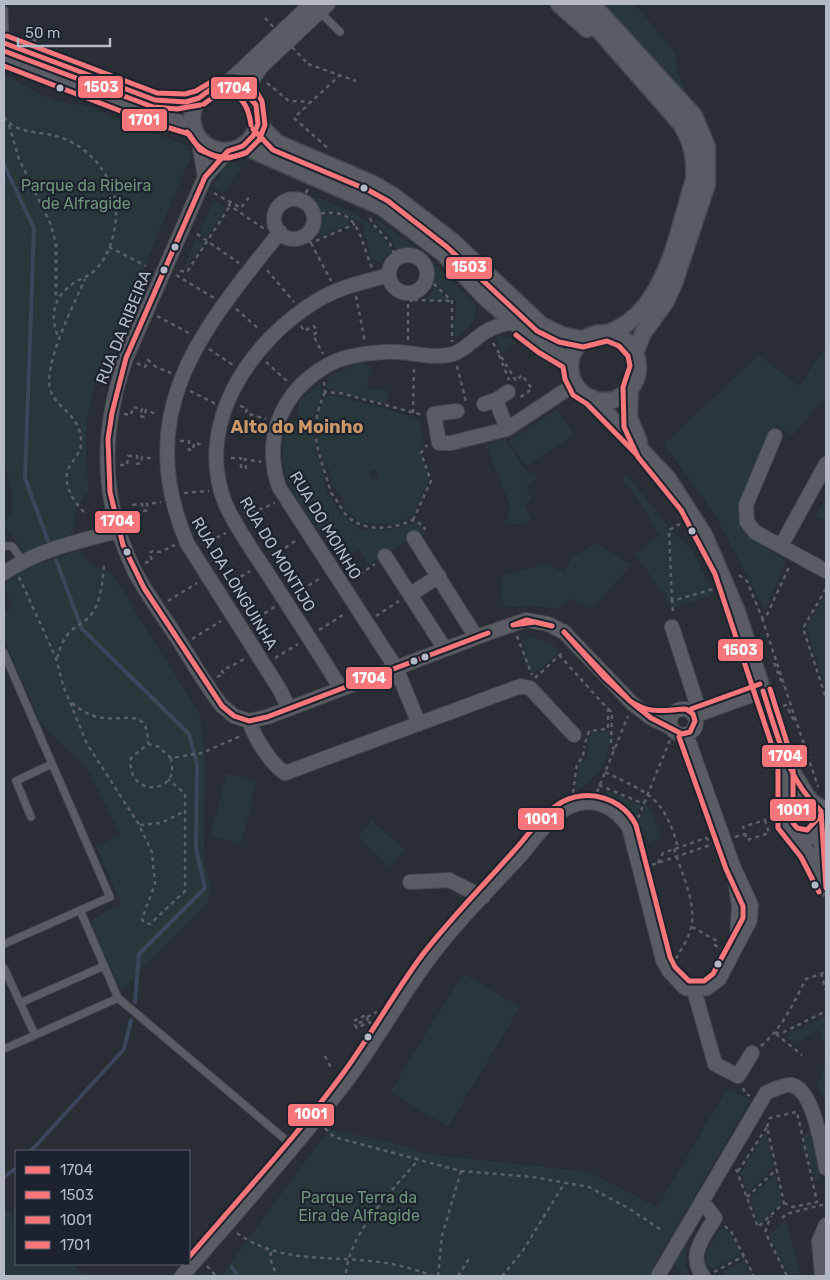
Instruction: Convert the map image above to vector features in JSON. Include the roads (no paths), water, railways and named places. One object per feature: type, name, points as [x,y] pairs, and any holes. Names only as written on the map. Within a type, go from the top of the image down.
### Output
[{"type":"street","points":[[559,4],[576,22],[608,44]]},
{"type":"street","points":[[576,4],[608,44],[688,121],[695,171],[664,275],[650,302],[631,322],[608,333],[591,336],[577,346],[570,362],[572,377],[575,384],[592,398],[668,479],[704,535],[738,612],[786,763],[784,822],[789,832],[807,853],[825,885]]},
{"type":"street","points":[[592,4],[707,147],[707,184],[671,292],[643,333],[635,353]]},
{"type":"street","points":[[205,177],[193,112],[199,98],[210,88],[225,85],[320,6]]},
{"type":"street","points":[[244,91],[262,66],[320,6]]},
{"type":"street","points":[[4,48],[27,52],[155,100],[176,102],[199,98]]},
{"type":"street","points":[[4,48],[147,113],[196,132],[212,148],[236,148],[382,207],[442,253],[486,298],[542,346],[570,362]]},
{"type":"street","points":[[225,85],[244,91],[256,105],[258,124],[253,136],[236,148]]},
{"type":"street","points":[[258,124],[277,143],[370,183],[392,195],[452,241],[541,325],[561,335],[584,340]]},
{"type":"street","name":"RUA DA RIBEIRA","points":[[236,148],[205,177],[126,358],[116,387],[108,429],[107,471],[109,491],[118,531],[136,574],[216,700],[246,728]]},
{"type":"street","points":[[288,199],[302,200],[308,204],[314,215],[312,228],[307,239],[290,238],[280,232],[274,220],[277,207],[288,199]]},
{"type":"street","name":"RUA DA LONGUINHA","points":[[280,232],[242,279],[195,351],[171,406],[167,434],[168,487],[177,520],[190,549],[289,709]]},
{"type":"street","points":[[408,255],[420,259],[427,269],[426,282],[412,297],[399,291],[383,277],[396,259],[408,255]]},
{"type":"street","name":"RUA DO MONTIJO","points":[[341,689],[313,635],[266,561],[233,521],[219,482],[218,444],[224,409],[241,375],[254,356],[286,322],[318,300],[336,291],[383,277]]},
{"type":"street","name":"RUA DO MOINHO","points":[[419,724],[396,668],[310,537],[279,486],[272,468],[275,429],[283,409],[296,390],[326,365],[359,355],[388,351],[432,357],[456,354],[486,331],[513,322]]},
{"type":"street","points":[[608,333],[624,340],[635,353],[638,367],[630,388],[629,418],[644,453]]},
{"type":"street","points":[[458,411],[427,415],[440,443],[451,443],[507,429],[575,384]]},
{"type":"street","points":[[592,398],[613,399],[630,388]]},
{"type":"street","points":[[507,429],[490,402],[512,391]]},
{"type":"street","points":[[775,436],[746,505],[747,522],[755,532],[826,571]]},
{"type":"street","points":[[781,546],[826,464]]},
{"type":"street","points":[[13,567],[81,540],[118,531]]},
{"type":"street","points":[[416,542],[476,637]]},
{"type":"street","points":[[385,556],[445,649]]},
{"type":"street","points":[[411,594],[438,576]]},
{"type":"street","points":[[574,735],[530,688],[522,686],[285,773],[278,769],[257,739],[246,728],[289,709],[476,637],[526,620],[555,626],[573,641],[634,705],[651,718],[677,731],[695,726],[697,714],[672,627]]},
{"type":"street","points":[[634,705],[651,711],[674,712],[686,709],[697,714],[763,691]]},
{"type":"street","points":[[182,1276],[227,1226],[339,1091],[426,962],[561,811],[576,804],[607,805],[621,816],[629,827],[663,960],[669,971],[685,988],[694,990],[708,988],[719,978],[736,946],[739,906],[733,866],[677,731],[670,720],[674,712]]},
{"type":"street","points":[[786,763],[817,802],[821,811],[825,885]]},
{"type":"street","points":[[785,815],[794,802],[817,802]]},
{"type":"street","points":[[789,832],[798,837],[809,837],[823,823]]},
{"type":"street","points":[[410,882],[449,880],[483,897]]},
{"type":"street","points":[[694,990],[715,1064],[738,1076],[752,1053]]},
{"type":"street","points":[[658,1276],[763,1098],[781,1086],[793,1086],[801,1089],[811,1108],[823,1175]]},
{"type":"street","points":[[702,1201],[715,1218],[696,1253],[697,1268],[705,1276]]},
{"type":"street","points":[[822,1276],[819,1241],[826,1225]]},
{"type":"lane","points":[[320,6],[340,32]]},
{"type":"lane","points":[[4,10],[4,48]]},
{"type":"lane","points":[[27,52],[36,32]]},
{"type":"lane","points":[[4,546],[12,546],[13,567]]},
{"type":"lane","points":[[4,653],[110,897],[4,944]]},
{"type":"lane","points":[[31,817],[16,781],[52,764]]},
{"type":"lane","points":[[80,910],[118,998],[292,1146]]},
{"type":"lane","points":[[20,1003],[104,966]]},
{"type":"lane","points":[[4,968],[35,1035]]},
{"type":"lane","points":[[4,1049],[118,998]]},
{"type":"waterway","points":[[4,165],[34,228],[25,478],[48,541]]},
{"type":"waterway","points":[[56,560],[82,629],[189,734],[197,764],[196,848],[205,888],[139,954],[135,1002]]},
{"type":"waterway","points":[[32,1150],[124,1049],[131,1020]]},
{"type":"waterway","points":[[4,1177],[15,1169]]},
{"type":"waterway","points":[[232,1267],[238,1276]]},
{"type":"district","name":"Alto do Moinho","points":[[297,427]]},
{"type":"park label","name":"Parque da Ribeira de Alfragide","points":[[86,194]]},
{"type":"park label","name":"Parque Terra da Eira de Alfragide","points":[[359,1206]]}]
